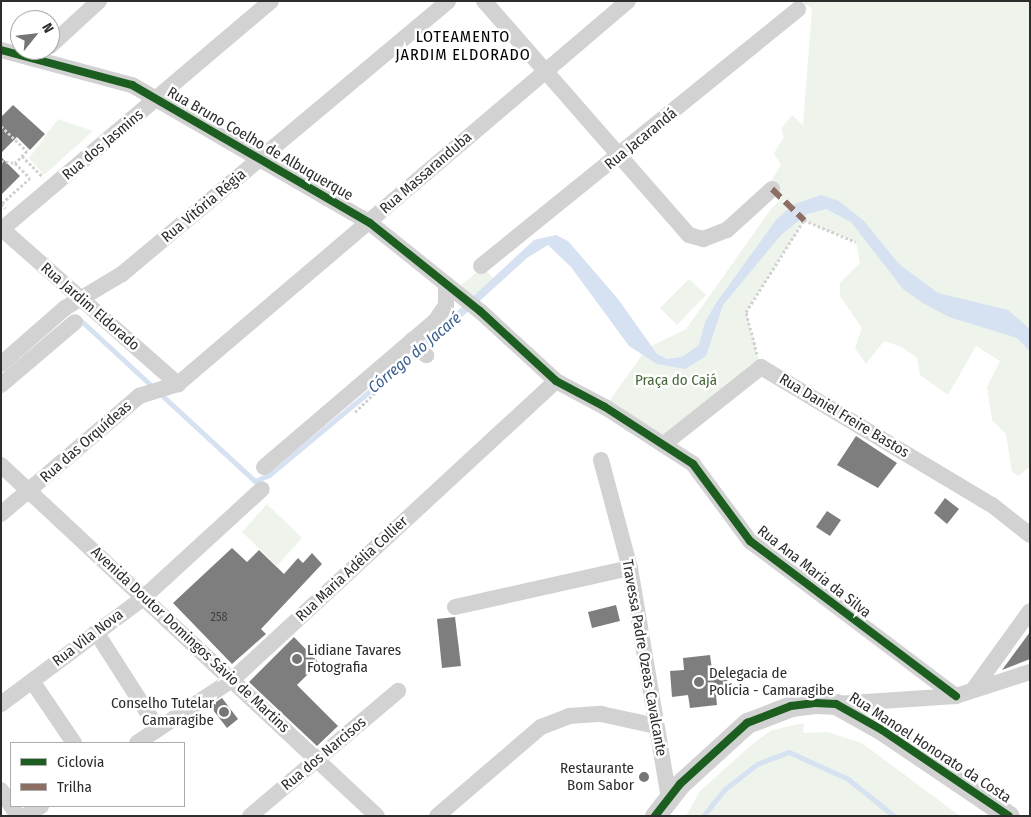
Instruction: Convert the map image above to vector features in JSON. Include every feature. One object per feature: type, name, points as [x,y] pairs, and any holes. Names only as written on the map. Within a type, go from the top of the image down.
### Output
[{"type":"street","points":[[60,37],[100,1]]},
{"type":"street","name":"Rua dos Jasmins","points":[[6,226],[271,1]]},
{"type":"street","name":"Rua Vitória Régia","points":[[1,364],[80,299],[122,274],[448,1]]},
{"type":"street","points":[[484,1],[542,70],[689,235],[703,239],[727,230],[772,189]]},
{"type":"street","name":"Rua Massaranduba","points":[[175,385],[370,223],[542,70],[628,1]]},
{"type":"street","name":"Rua Jacarandá","points":[[481,266],[619,157],[798,9]]},
{"type":"street","name":"Rua Bruno Coelho de Albuquerque","points":[[58,60],[108,76],[156,100],[370,223],[480,311]]},
{"type":"street","name":"Rua Jardim Eldorado","points":[[6,226],[80,299],[175,385]]},
{"type":"street","points":[[264,467],[419,347],[442,314],[449,287]]},
{"type":"street","name":"Rua Ana Maria da Silva","points":[[480,311],[556,381],[664,444],[693,464],[750,541],[956,696]]},
{"type":"street","points":[[1,385],[75,322]]},
{"type":"street","points":[[664,444],[761,366]]},
{"type":"street","name":"Rua Daniel Freire Bastos","points":[[761,366],[984,500],[1030,534]]},
{"type":"street","name":"Rua Maria Adélia Collier","points":[[138,742],[232,680],[556,381]]},
{"type":"street","name":"Rua das Orquídeas","points":[[1,514],[146,392],[175,385]]},
{"type":"street","name":"Travessa Padre Ozeas Cavalcante","points":[[601,460],[630,568],[669,798]]},
{"type":"street","name":"Avenida Doutor Domingos Sávio de Martins","points":[[1,465],[377,816]]},
{"type":"street","name":"Rua Vila Nova","points":[[1,704],[143,598],[262,489]]},
{"type":"street","points":[[455,607],[630,568]]},
{"type":"street","points":[[974,690],[1025,630],[1030,611]]},
{"type":"street","points":[[96,632],[158,729]]},
{"type":"street","points":[[655,816],[669,798],[747,723],[791,706],[956,696],[1030,672]]},
{"type":"street","points":[[32,681],[73,742]]},
{"type":"street","name":"Rua dos Narcisos","points":[[250,816],[398,691]]},
{"type":"street","name":"Rua Manoel Honorato da Costa","points":[[836,704],[1009,816]]},
{"type":"street","points":[[437,816],[541,727],[569,716],[601,714],[656,726]]},
{"type":"street","points":[[1,790],[10,804]]},
{"type":"street","points":[[25,816],[39,807]]},
{"type":"path","points":[[1,126],[27,151],[15,163]]},
{"type":"path","points":[[22,156],[52,188]]},
{"type":"path","points":[[1,162],[15,163],[30,178],[1,204],[6,226]]},
{"type":"path","points":[[761,366],[746,312],[804,220],[856,242]]},
{"type":"green space","name":"Praça do Cajá","points":[[798,1],[1030,1],[1030,466],[1019,476],[1012,472],[1006,434],[992,420],[987,387],[1000,361],[976,346],[948,395],[920,375],[917,358],[902,347],[884,341],[866,364],[855,348],[862,328],[840,296],[840,283],[860,263],[856,242],[804,221],[746,312],[761,367],[664,444],[605,407],[647,348],[686,329],[771,209],[781,199],[790,207],[772,189],[771,181],[781,165],[774,153],[784,137],[781,129],[792,115],[803,125],[812,8]]},
{"type":"green space","points":[[58,119],[93,131],[44,175],[29,158]]},
{"type":"green space","points":[[483,267],[493,278],[469,302],[455,290]]},
{"type":"green space","points":[[689,279],[706,295],[677,325],[660,308]]},
{"type":"green space","points":[[267,504],[302,538],[277,566],[242,532]]},
{"type":"green space","points":[[804,723],[803,733],[828,732],[862,743],[960,816],[686,816],[700,791],[756,741],[772,730]]},
{"type":"water","name":"Córrego do Jacaré","points":[[821,195],[839,201],[864,221],[899,264],[938,293],[1008,310],[1030,329],[1030,351],[1017,338],[949,317],[923,303],[903,289],[851,222],[826,209],[807,214],[781,235],[723,305],[706,356],[685,369],[657,364],[629,346],[571,267],[548,245],[527,258],[430,346],[424,342],[534,240],[556,235],[568,241],[618,299],[657,354],[667,359],[682,357],[699,345],[705,322],[716,303],[776,220],[792,205]]},
{"type":"building","points":[[13,105],[45,134],[30,150],[17,137],[1,153],[1,117]]},
{"type":"building","points":[[1,157],[20,176],[1,195]]},
{"type":"building","points":[[856,436],[897,463],[878,488],[837,465]]},
{"type":"building","points":[[945,498],[959,509],[947,524],[934,513]]},
{"type":"building","points":[[827,511],[841,520],[830,536],[816,527]]},
{"type":"building","points":[[232,548],[247,562],[259,550],[284,574],[298,558],[303,563],[312,553],[322,564],[261,629],[266,634],[232,664],[173,603]]},
{"type":"building","points":[[616,605],[620,621],[592,628],[588,612]]},
{"type":"building","points":[[455,617],[461,666],[442,668],[437,619]]},
{"type":"building","points":[[1030,632],[1030,659],[1002,670]]},
{"type":"building","points":[[294,637],[319,663],[297,685],[338,726],[317,746],[249,682]]},
{"type":"building","name":"Delegacia de Polícia - Camaragibe","points":[[710,655],[712,669],[726,668],[729,693],[716,695],[717,705],[690,708],[688,695],[672,697],[670,671],[684,670],[683,658]]},
{"type":"building","name":"Conselho Tutelar Camaragibe","points":[[222,698],[238,719],[227,728],[210,706]]},
{"type":"waterway","name":"Córrego do Jacaré","points":[[77,317],[255,481],[269,475],[418,351]]},
{"type":"waterway","points":[[703,816],[725,789],[757,764],[789,752],[848,779],[894,816]]},
{"type":"marked path","points":[[772,189],[804,220]]},
{"type":"cycle path","points":[[1,50],[132,85],[370,223],[480,311],[556,381],[605,407],[693,464],[750,541],[956,696]]},
{"type":"cycle path","points":[[655,816],[680,784],[747,723],[791,706],[815,703],[836,704],[882,730],[1009,816]]},
{"type":"place","name":"Lidiane Tavares Fotografia","points":[[297,659]]},
{"type":"place","name":"Delegacia de Polícia - Camaragibe","points":[[699,682]]},
{"type":"place","name":"Conselho Tutelar Camaragibe","points":[[224,712]]},
{"type":"place","name":"Restaurante Bom Sabor","points":[[644,777]]},
{"type":"district","name":"LOTEAMENTO JARDIM ELDORADO","points":[[463,46]]}]
